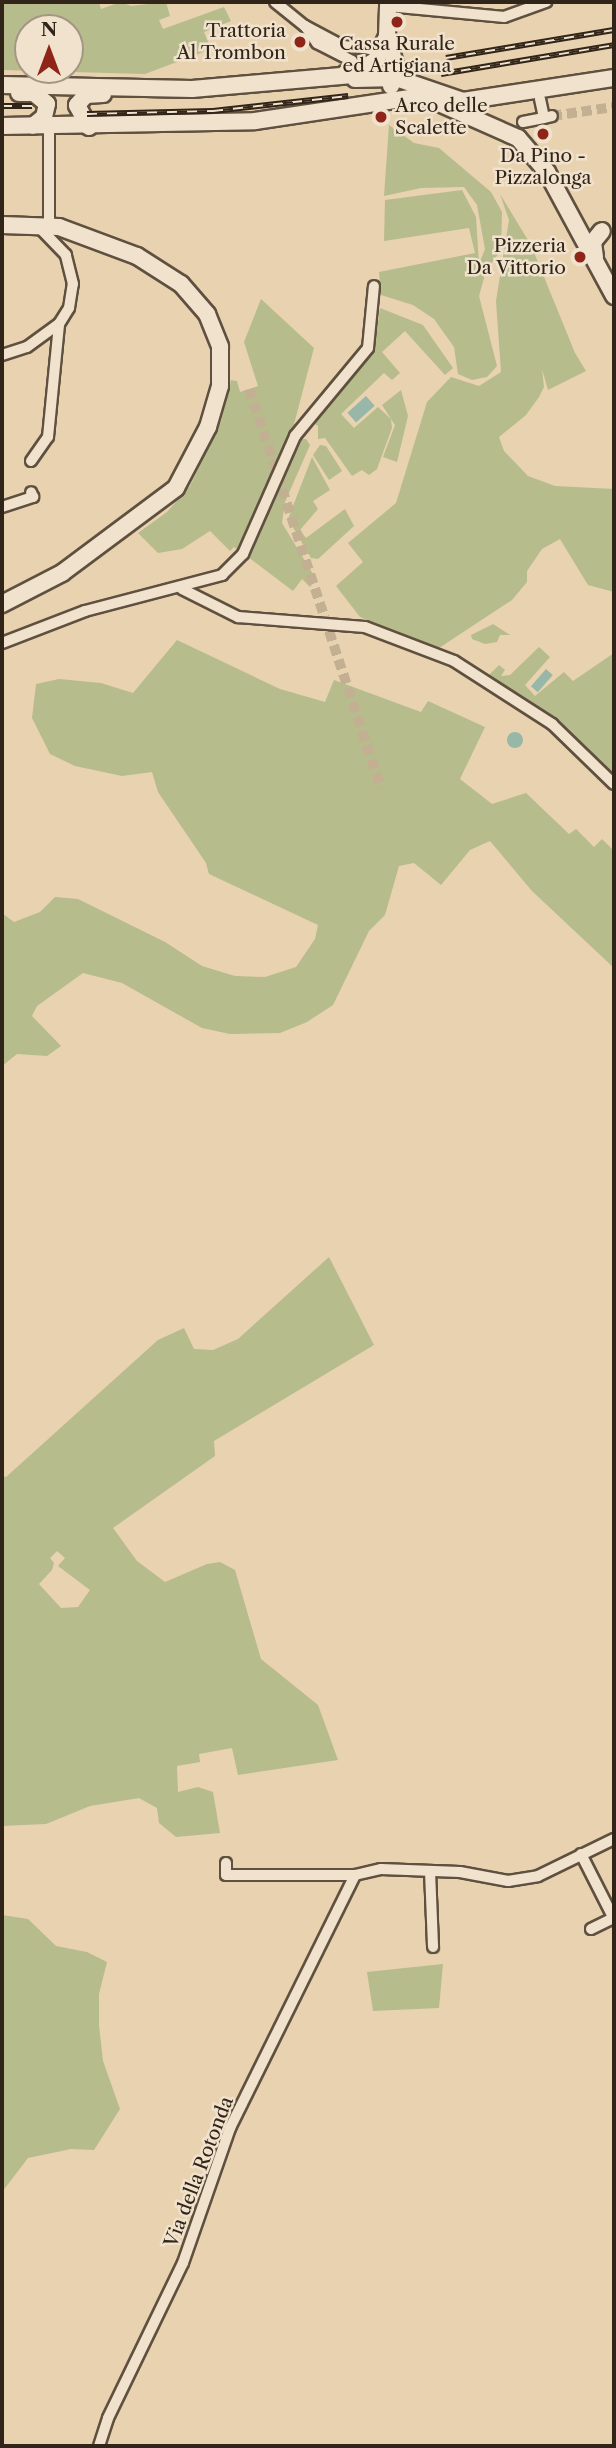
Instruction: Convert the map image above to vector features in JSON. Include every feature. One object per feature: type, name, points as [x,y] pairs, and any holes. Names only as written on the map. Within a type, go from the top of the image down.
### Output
[{"type":"main road","points":[[308,82],[362,72],[376,60],[385,41],[388,4]]},
{"type":"main road","points":[[376,101],[396,78],[397,61],[385,41]]},
{"type":"main road","points":[[89,127],[77,111],[86,95],[396,78],[451,99],[523,93],[614,78]]},
{"type":"main road","points":[[2,85],[179,89]]},
{"type":"main road","points":[[2,92],[42,97],[47,109],[41,127]]},
{"type":"main road","points":[[523,93],[482,106],[481,113],[518,138],[547,172],[614,296]]},
{"type":"main road","points":[[2,126],[89,127],[255,121],[344,111],[376,101],[422,96],[503,129]]},
{"type":"main road","points":[[576,223],[603,231],[593,242],[596,261]]},
{"type":"main road","points":[[2,225],[43,225],[109,242],[181,284],[207,314],[220,347],[220,386],[208,427],[176,488],[159,505],[62,573],[2,604]]},
{"type":"street","points":[[275,2],[305,26],[343,46],[370,49],[385,41]]},
{"type":"street","points":[[388,4],[504,17],[546,2]]},
{"type":"street","points":[[305,26],[317,43],[353,64],[350,69],[323,73],[308,82]]},
{"type":"street","points":[[523,122],[548,117],[540,99]]},
{"type":"street","points":[[2,355],[27,347],[59,324],[69,308],[71,275],[66,255],[43,225],[41,127]]},
{"type":"street","points":[[2,643],[146,592],[182,589],[222,575],[243,554],[295,436],[368,348],[374,286]]},
{"type":"street","points":[[31,461],[48,438],[59,324]]},
{"type":"street","points":[[2,506],[33,497],[31,492]]},
{"type":"street","points":[[182,589],[238,617],[365,627],[454,661],[552,724],[614,784]]},
{"type":"street","points":[[226,1863],[226,1875],[355,1875],[381,1870],[430,1871],[523,1879],[614,1839]]},
{"type":"street","points":[[581,1854],[614,1919],[592,1929]]},
{"type":"street","points":[[430,1871],[433,1947]]},
{"type":"street","name":"Via della Rotonda","points":[[99,2446],[108,2418],[183,2263],[230,2128],[355,1875]]},
{"type":"green space","points":[[2,2],[99,2],[101,9],[121,2],[131,6],[166,2],[170,16],[159,20],[163,29],[224,7],[231,21],[204,32],[211,49],[145,74],[84,72],[84,14],[14,14],[14,70],[2,70]]},
{"type":"green space","points":[[389,125],[414,143],[439,148],[491,192],[502,212],[501,250],[486,271],[479,296],[497,366],[487,377],[472,380],[458,374],[454,347],[434,319],[413,305],[381,295],[379,272],[475,253],[469,228],[384,241],[385,200],[462,190],[476,217],[479,264],[485,249],[477,205],[464,187],[421,188],[384,196]]},
{"type":"green space","points":[[500,194],[531,245],[575,353],[586,371],[548,390],[542,369],[544,387],[539,397],[526,415],[499,437],[504,451],[528,476],[555,486],[614,489],[614,592],[588,585],[560,539],[542,549],[527,571],[527,582],[512,600],[436,650],[360,617],[336,586],[363,562],[348,543],[396,503],[427,402],[451,377],[479,386],[501,372],[496,301],[509,220]]},
{"type":"green space","points":[[261,299],[314,348],[292,432],[239,551],[234,547],[230,551],[210,531],[182,549],[158,553],[138,533],[167,512],[190,486],[221,421],[231,380],[237,381],[240,392],[258,386],[244,342]]},
{"type":"green space","points":[[380,308],[423,325],[453,368],[445,375],[405,331],[382,352],[400,373],[392,380],[384,373],[341,414],[354,428],[378,407],[391,419],[392,428],[377,469],[369,475],[362,470],[352,476],[325,438],[318,439],[318,426],[312,422],[367,359],[375,344]]},
{"type":"green space","points":[[401,390],[408,416],[397,462],[383,457],[395,425],[382,405]]},
{"type":"green space","points":[[298,439],[306,439],[310,445],[285,502],[282,523],[316,579],[310,587],[302,579],[293,591],[248,557]]},
{"type":"green space","points":[[320,445],[326,446],[342,471],[329,480],[313,455]]},
{"type":"green space","points":[[312,457],[330,490],[313,501],[318,509],[300,530],[306,538],[345,509],[354,526],[318,559],[311,558],[288,519]]},
{"type":"green space","points":[[493,624],[510,635],[500,635],[497,642],[485,644],[472,639],[471,635]]},
{"type":"green space","points":[[177,640],[280,689],[325,702],[334,680],[421,712],[428,701],[485,727],[460,779],[492,804],[526,793],[569,834],[576,829],[594,847],[602,839],[614,851],[614,968],[532,891],[490,841],[470,850],[441,885],[414,863],[399,866],[385,915],[369,931],[333,1005],[307,1022],[280,1033],[230,1034],[202,1028],[122,983],[83,973],[37,1006],[32,1016],[61,1046],[47,1056],[17,1054],[2,1066],[2,913],[14,922],[40,912],[55,897],[78,899],[165,942],[202,966],[235,976],[265,977],[296,967],[315,939],[318,925],[209,874],[206,863],[158,792],[152,772],[122,776],[75,766],[50,754],[32,718],[36,684],[59,679],[101,683],[133,693]]},
{"type":"green space","points":[[539,647],[550,657],[525,685],[535,696],[564,672],[573,681],[614,653],[614,776],[558,723],[488,676],[499,665],[505,670],[501,676],[510,675]]},
{"type":"green space","points":[[329,1257],[374,1345],[214,1441],[215,1456],[113,1528],[137,1561],[165,1582],[207,1564],[220,1562],[235,1570],[261,1659],[318,1705],[338,1760],[238,1775],[232,1748],[199,1754],[200,1762],[177,1766],[178,1792],[198,1787],[213,1792],[220,1833],[176,1837],[159,1823],[157,1808],[139,1798],[90,1806],[46,1824],[2,1826],[2,1476],[6,1477],[158,1340],[184,1328],[194,1349],[213,1350],[238,1339]],"holes":[[[57,1551],[65,1558],[58,1566],[90,1590],[78,1607],[61,1608],[39,1584],[52,1570],[54,1563],[50,1558]]]},
{"type":"green space","points":[[2,1915],[28,1919],[56,1946],[87,1952],[107,1962],[99,1994],[99,2025],[103,2061],[120,2109],[94,2150],[71,2149],[28,2158],[2,2192]]},
{"type":"green space","points":[[443,1964],[439,2008],[373,2011],[367,1972]]},
{"type":"shaded area","points":[[366,396],[375,406],[356,422],[347,413]]},
{"type":"shaded area","points":[[546,669],[553,675],[538,692],[531,686]]},
{"type":"shaded area","points":[[515,732],[523,740],[515,748],[507,740]]},
{"type":"tunnel","points":[[552,116],[614,107]]},
{"type":"tunnel","points":[[249,389],[381,789]]},
{"type":"railway","points":[[446,58],[614,30]]},
{"type":"railway","points":[[441,74],[614,45]]},
{"type":"railway","points":[[87,114],[213,111],[348,96]]},
{"type":"railway","points":[[2,106],[32,106]]},
{"type":"place","name":"Cassa Rurale ed Artigiana","points":[[397,22]]},
{"type":"place","name":"Trattoria Al Trombon","points":[[300,42]]},
{"type":"place","name":"Arco delle Scalette","points":[[381,117]]},
{"type":"place","name":"Da Pino - Pizzalonga","points":[[543,134]]},
{"type":"place","name":"Pizzeria Da Vittorio","points":[[580,257]]}]
